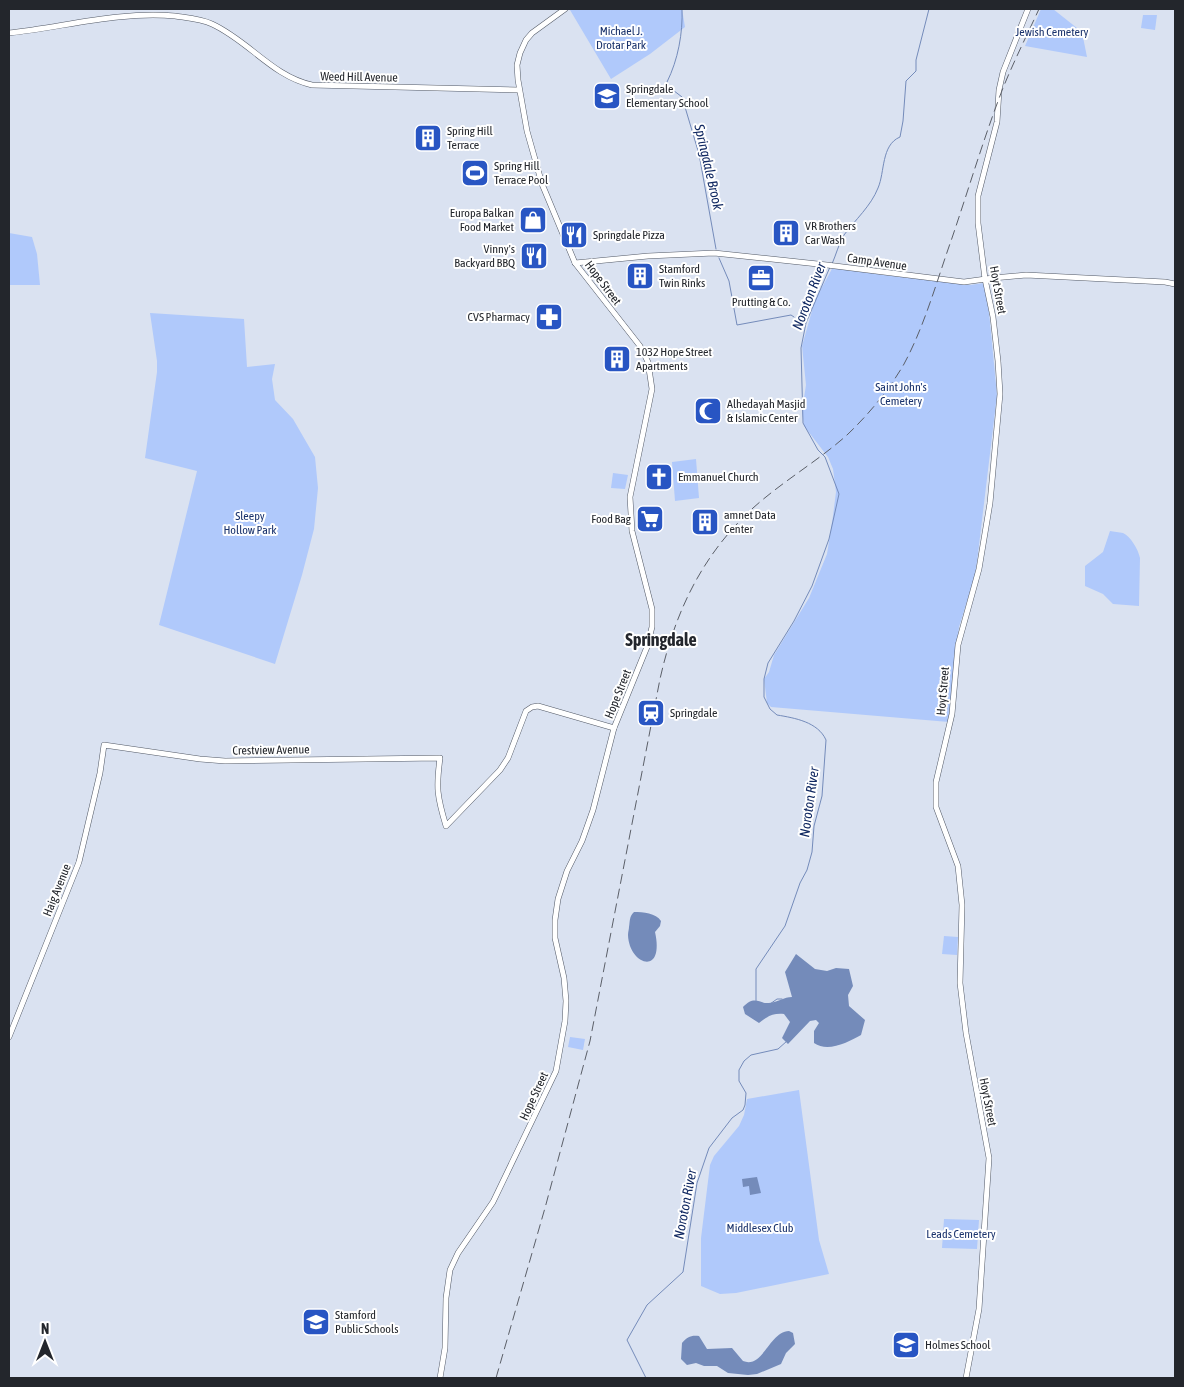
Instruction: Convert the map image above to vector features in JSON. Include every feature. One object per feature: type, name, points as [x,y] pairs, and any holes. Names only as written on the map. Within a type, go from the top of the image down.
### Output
[{"type":"main road","name":"Hope Street","points":[[440,1378],[445,1348],[446,1289],[450,1270],[458,1253],[493,1202],[556,1072],[565,1022],[566,1000],[564,978],[555,938],[558,899],[564,879],[582,841],[593,810],[614,728],[647,647],[652,627],[652,609],[630,515],[630,497],[652,389],[648,362],[640,346],[575,262],[538,171],[526,131],[519,90],[517,65],[524,44],[536,30],[566,9]]},
{"type":"main road","name":"Hoyt Street","points":[[966,1378],[978,1309],[988,1158],[966,1033],[960,982],[962,905],[958,866],[936,807],[936,782],[952,714],[958,645],[979,569],[992,486],[1000,394],[993,317],[985,279],[978,223],[978,196],[997,122],[1002,72],[1028,9]]},
{"type":"main road","name":"Weed Hill Avenue","points":[[9,33],[144,15],[194,18],[211,23],[226,31],[288,77],[312,86],[519,90]]},
{"type":"main road","name":"Camp Avenue","points":[[575,262],[714,253],[830,265],[958,282],[1026,275],[1175,284]]},
{"type":"main road","name":"Crestview Avenue","points":[[104,745],[200,759],[235,761],[440,758],[437,794],[446,826],[500,770],[508,758],[526,710],[538,706],[614,728]]},
{"type":"main road","name":"Haig Avenue","points":[[9,1037],[79,862],[100,773],[104,745]]},
{"type":"green space","name":"Michael J. Drotar Park","points":[[682,9],[685,27],[650,54],[611,79],[570,10]]},
{"type":"green space","name":"Jewish Cemetery","points":[[1041,9],[1053,9],[1082,32],[1087,57],[1025,46]]},
{"type":"green space","points":[[1143,15],[1157,15],[1155,30],[1141,28]]},
{"type":"green space","points":[[9,233],[32,237],[37,254],[40,285],[9,285]]},
{"type":"green space","name":"Saint John's Cemetery","points":[[833,267],[970,285],[984,283],[989,312],[997,395],[975,576],[959,627],[949,722],[771,707],[767,703],[764,679],[769,672],[774,655],[809,598],[827,554],[833,516],[836,492],[833,469],[828,457],[804,426],[802,411],[806,385],[802,346],[815,300]]},
{"type":"green space","name":"Sleepy Hollow Park","points":[[150,313],[244,319],[247,367],[275,364],[272,379],[275,400],[293,419],[315,457],[318,488],[314,529],[275,664],[159,625],[197,471],[145,458],[157,372]]},
{"type":"green space","points":[[696,459],[699,498],[675,501],[672,462]]},
{"type":"green space","points":[[613,473],[628,475],[625,489],[611,488]]},
{"type":"green space","points":[[1110,531],[1126,535],[1138,551],[1140,558],[1139,606],[1113,604],[1103,594],[1085,586],[1085,566],[1103,552]]},
{"type":"green space","points":[[944,936],[958,937],[957,955],[942,954]]},
{"type":"green space","points":[[570,1037],[585,1039],[583,1050],[568,1047]]},
{"type":"green space","name":"Middlesex Club","points":[[799,1090],[819,1240],[829,1274],[736,1293],[720,1294],[701,1286],[701,1238],[710,1165],[714,1156],[739,1126],[744,1115],[747,1099]]},
{"type":"green space","name":"Leads Cemetery","points":[[944,1219],[979,1220],[977,1249],[942,1248]]},
{"type":"shaded area","name":"Spring Hill Terrace Pool","points":[[483,169],[483,177],[468,176],[467,172]]},
{"type":"shaded area","points":[[634,912],[653,915],[661,921],[660,926],[655,932],[657,946],[655,956],[651,961],[646,962],[640,959],[634,954],[630,945],[628,933],[630,917]]},
{"type":"shaded area","points":[[796,954],[815,969],[827,971],[836,968],[849,969],[853,986],[848,995],[849,1006],[865,1020],[861,1035],[832,1047],[820,1046],[814,1043],[814,1031],[819,1023],[816,1020],[810,1021],[788,1044],[782,1038],[790,1022],[784,1014],[771,1015],[759,1023],[745,1014],[743,1007],[752,1001],[769,1003],[792,997],[785,972]]},
{"type":"shaded area","points":[[757,1177],[761,1193],[750,1195],[749,1186],[743,1187],[742,1179]]},
{"type":"shaded area","points":[[789,1331],[793,1333],[795,1344],[786,1353],[781,1364],[757,1374],[728,1373],[717,1366],[704,1366],[696,1363],[687,1365],[681,1359],[682,1343],[689,1337],[699,1336],[707,1349],[732,1348],[743,1361],[750,1362],[756,1360],[776,1337]]},
{"type":"waterway","name":"Springdale Brook","points":[[682,9],[679,46],[667,82],[669,87],[682,97],[699,154],[716,249]]},
{"type":"waterway","name":"Noroton River","points":[[832,264],[844,235],[875,195],[887,152],[894,141],[900,137],[906,81],[916,71],[916,60],[929,9]]},
{"type":"waterway","name":"Springdale Brook","points":[[719,258],[729,281],[737,325],[791,315],[794,317]]},
{"type":"waterway","name":"Noroton River","points":[[756,1002],[756,969],[785,926],[800,883],[807,870],[812,852],[814,826],[822,796],[826,740],[812,725],[798,719],[777,715],[770,709],[764,697],[764,679],[768,663],[794,621],[812,586],[829,539],[839,494],[825,457],[818,450],[803,423],[801,348],[806,323],[830,267]]},
{"type":"waterway","name":"Noroton River","points":[[801,320],[805,323]]},
{"type":"waterway","name":"Noroton River","points":[[770,1004],[777,999],[782,999]]},
{"type":"waterway","name":"Noroton River","points":[[646,1378],[627,1340],[647,1305],[683,1272],[697,1183],[709,1148],[732,1118],[743,1110],[745,1105],[746,1093],[739,1081],[739,1070],[744,1061],[751,1055],[778,1049],[787,1041]]},
{"type":"railway","points":[[496,1378],[545,1208],[590,1041],[660,679],[666,654],[683,608],[705,565],[735,526],[764,498],[847,435],[878,401],[904,364],[930,302],[1003,88],[1039,9]]},
{"type":"place","name":"Springdale Elementary School","points":[[607,96]]},
{"type":"place","name":"Spring Hill Terrace","points":[[428,138]]},
{"type":"place","name":"Spring Hill Terrace Pool","points":[[475,173]]},
{"type":"place","name":"Europa Balkan Food Market","points":[[533,220]]},
{"type":"place","name":"VR Brothers Car Wash","points":[[786,233]]},
{"type":"place","name":"Springdale Pizza","points":[[574,235]]},
{"type":"place","name":"Vinny's Backyard BBQ","points":[[534,256]]},
{"type":"place","name":"Stamford Twin Rinks","points":[[640,276]]},
{"type":"place","name":"Prutting & Co.","points":[[761,278]]},
{"type":"place","name":"CVS Pharmacy","points":[[549,317]]},
{"type":"place","name":"1032 Hope Street Apartments","points":[[617,359]]},
{"type":"place","name":"Alhedayah Masjid & Islamic Center","points":[[708,411]]},
{"type":"place","name":"Emmanuel Church","points":[[659,477]]},
{"type":"place","name":"Food Bag","points":[[650,519]]},
{"type":"place","name":"amnet Data Center","points":[[705,522]]},
{"type":"place","name":"Springdale","points":[[651,713]]},
{"type":"place","name":"Stamford Public Schools","points":[[316,1322]]},
{"type":"place","name":"Holmes School","points":[[906,1345]]},
{"type":"district","name":"Springdale","points":[[661,640]]}]
